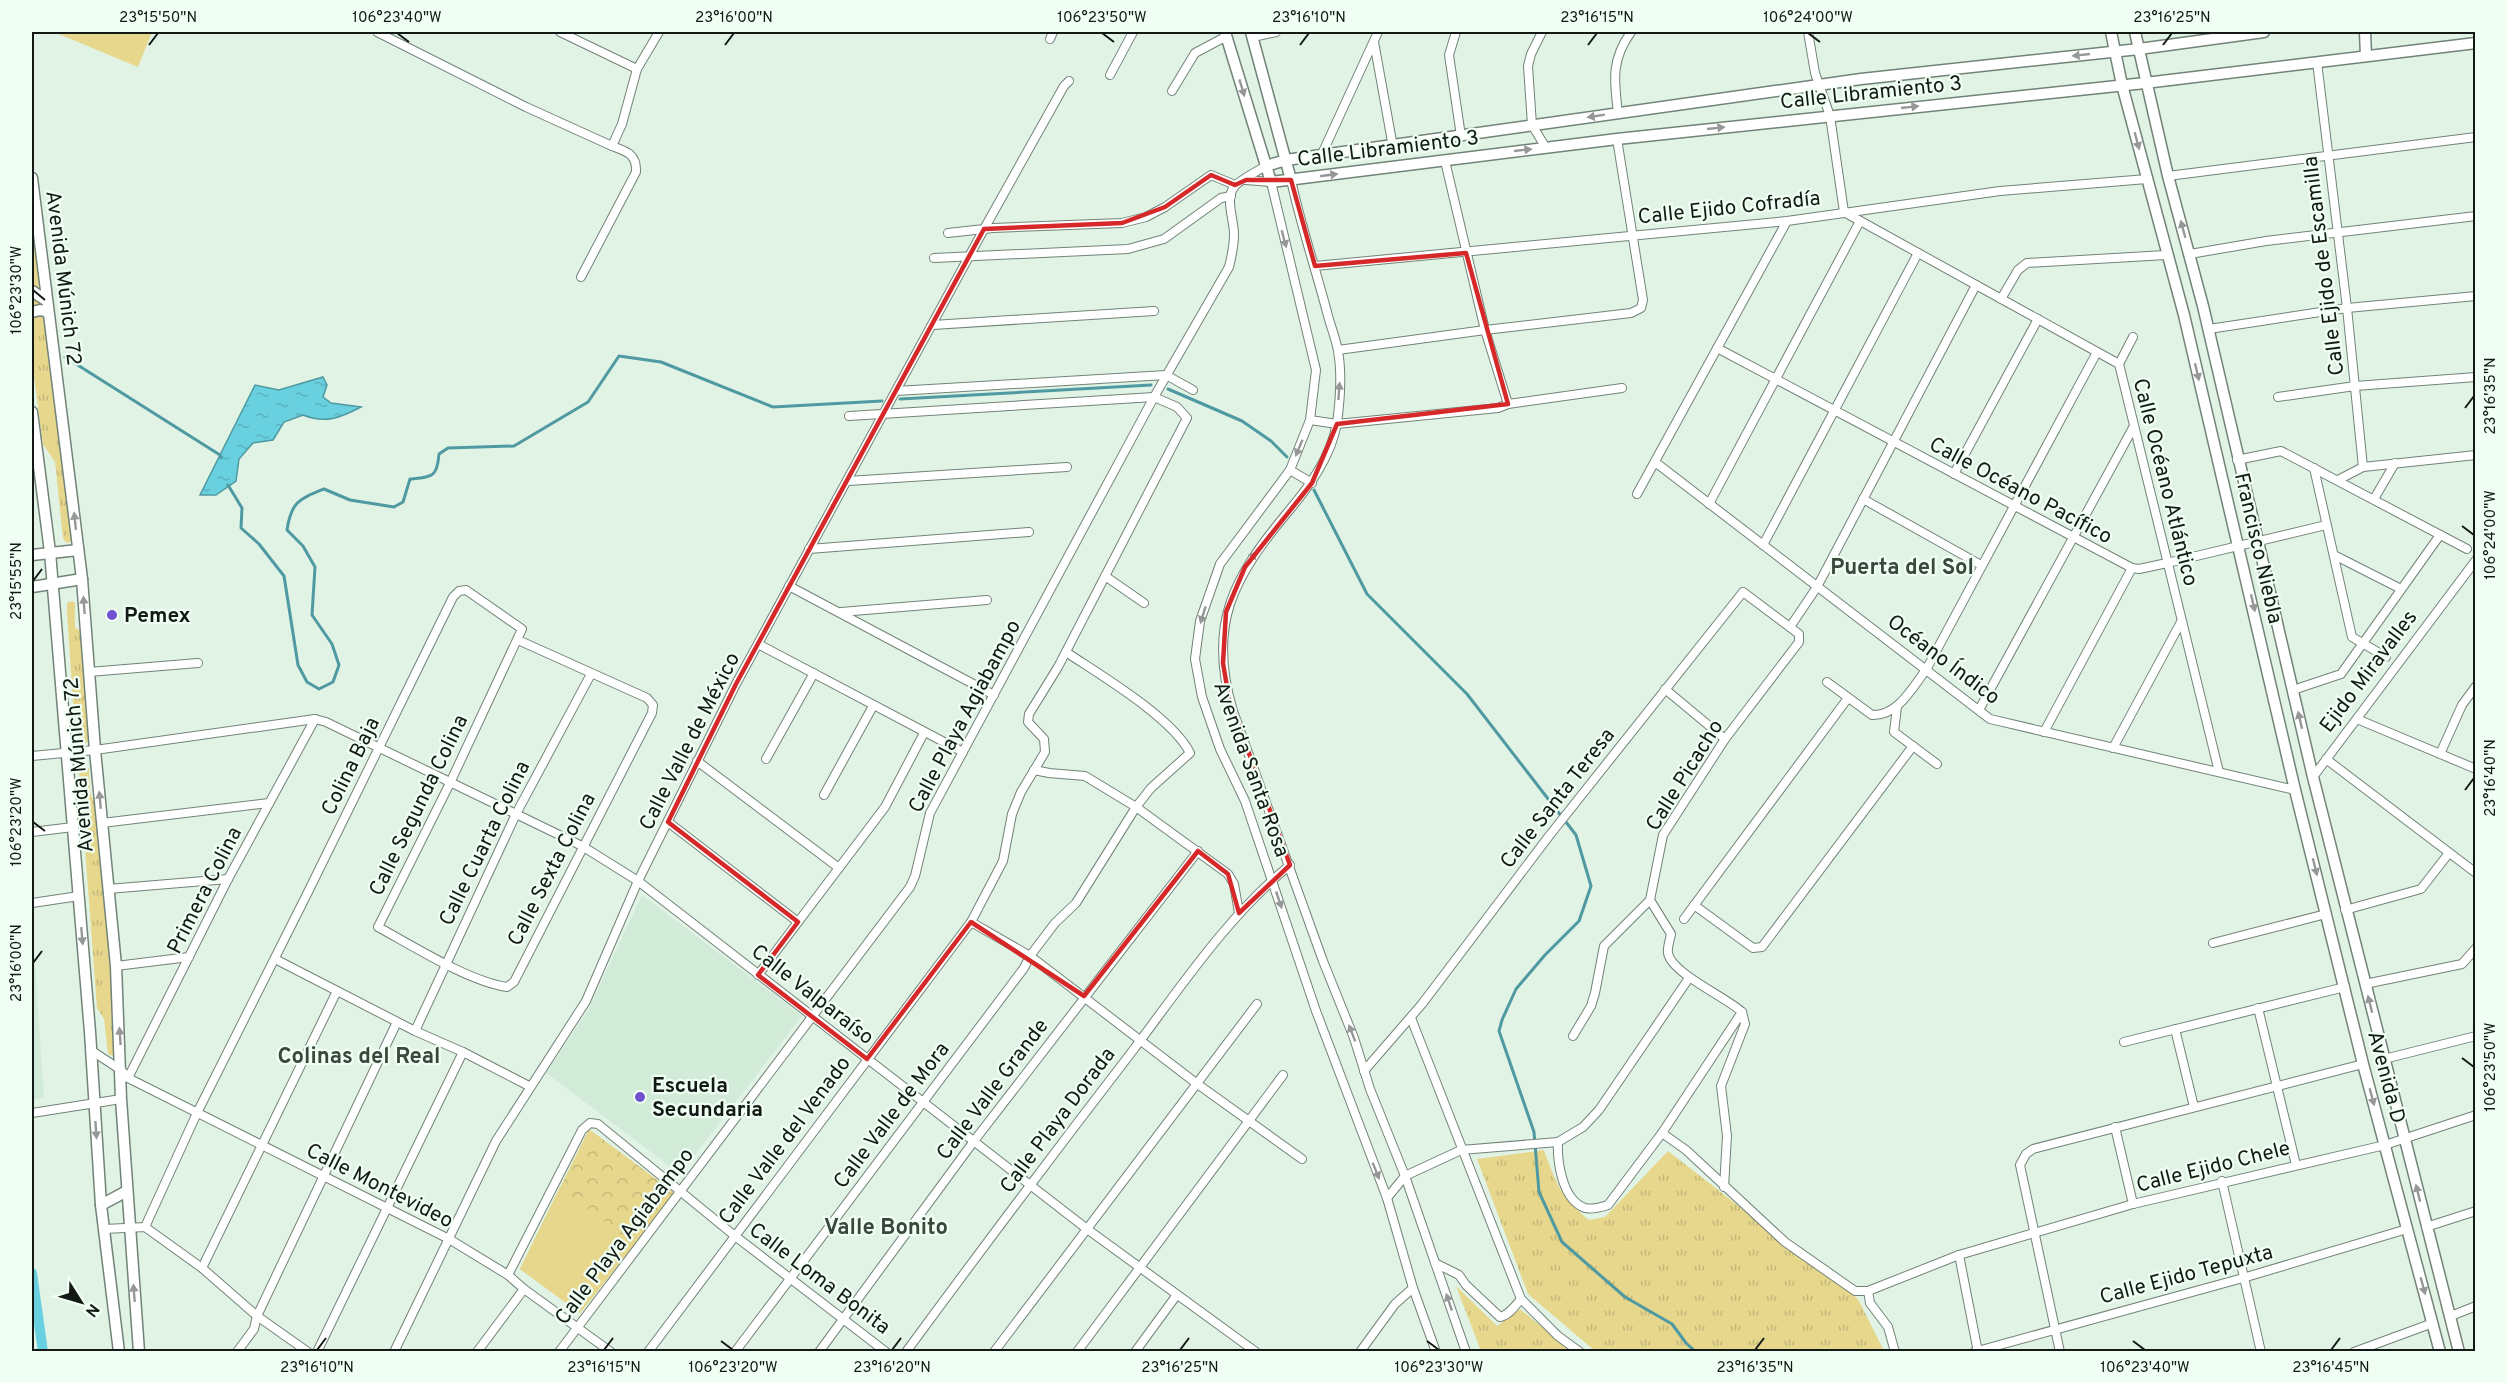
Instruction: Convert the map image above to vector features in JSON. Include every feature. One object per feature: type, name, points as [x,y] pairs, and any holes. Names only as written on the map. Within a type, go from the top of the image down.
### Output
[{"type":"street","points":[[376,32],[526,107],[631,153],[637,163],[636,172],[581,277]]},
{"type":"street","points":[[560,32],[637,69]]},
{"type":"street","points":[[612,146],[622,124],[637,69],[659,32]]},
{"type":"street","points":[[1110,75],[1133,32]]},
{"type":"street","points":[[1276,32],[1252,34],[1338,350],[1340,376],[1336,424],[1312,483],[1245,567],[1226,612],[1223,663],[1233,711],[1323,961],[1405,1176],[1466,1352]]},
{"type":"street","points":[[1321,156],[1378,32]]},
{"type":"street","points":[[1456,32],[1449,55],[1461,136]]},
{"type":"street","points":[[1542,32],[1528,66],[1533,125],[1546,148]]},
{"type":"street","points":[[1618,113],[1613,74],[1631,32]]},
{"type":"street","points":[[1808,32],[1815,73],[1830,116],[1844,212]]},
{"type":"street","name":"Francisco Niebla","points":[[2111,32],[2122,85],[2184,315],[2240,546],[2295,790]]},
{"type":"street","name":"Francisco Niebla","points":[[2135,32],[2168,176],[2209,329],[2237,460],[2259,541],[2313,777]]},
{"type":"street","name":"Calle Libramiento 3","points":[[1266,166],[1286,160],[1393,147],[1820,85],[2139,49],[2202,36],[2264,32]]},
{"type":"street","points":[[2365,32],[2366,56]]},
{"type":"street","points":[[1173,91],[1195,54],[1226,34]]},
{"type":"street","name":"Avenida Santa Rosa","points":[[1226,34],[1271,182],[1316,370],[1310,420],[1290,470],[1220,564],[1200,621],[1195,659],[1202,697],[1220,749],[1245,801],[1316,1011],[1387,1198],[1413,1288],[1436,1352]]},
{"type":"street","points":[[1374,42],[1393,147]]},
{"type":"street","name":"Calle Libramiento 3","points":[[1271,182],[1617,139],[2145,83],[2475,43]]},
{"type":"street","name":"Calle Ejido de Escamilla","points":[[2317,62],[2347,308],[2363,467]]},
{"type":"street","name":"Calle Valle de México","points":[[394,1352],[496,1141],[529,1086],[586,1001],[638,881],[758,644],[984,230],[1064,86],[1070,81]]},
{"type":"street","points":[[2168,176],[2475,137]]},
{"type":"street","points":[[1338,350],[1631,313],[1641,308],[1642,300],[1617,139]]},
{"type":"street","points":[[1444,161],[1485,330],[1508,404]]},
{"type":"street","points":[[948,233],[1122,223],[1146,217],[1165,207],[1211,176],[1235,185],[1266,166]]},
{"type":"street","name":"Avenida Múnich 72","points":[[32,178],[82,579],[124,1074],[121,1099],[139,1352]]},
{"type":"street","name":"Calle Ejido Cofradía","points":[[1315,267],[1787,221],[2000,191],[2147,179]]},
{"type":"street","points":[[1246,180],[1271,182]]},
{"type":"street","name":"Calle Playa Agiabampo","points":[[559,1352],[910,887],[915,876],[930,813],[1166,375],[1229,267],[1233,249],[1231,196],[1235,185]]},
{"type":"street","points":[[934,258],[1128,249],[1164,239],[1221,198],[1231,196]]},
{"type":"street","name":"Calle Océano Atlántico","points":[[1844,212],[2119,364],[2219,772]]},
{"type":"street","points":[[2190,254],[2338,232],[2475,216]]},
{"type":"street","points":[[1637,494],[1787,221]]},
{"type":"street","points":[[1709,504],[1860,221]]},
{"type":"street","points":[[1762,545],[1918,253]]},
{"type":"street","points":[[2001,299],[2018,270],[2027,263],[2166,255]]},
{"type":"street","points":[[1790,627],[1817,586],[1976,285]]},
{"type":"street","points":[[32,291],[48,307],[32,312]]},
{"type":"street","points":[[2209,329],[2347,308],[2475,296]]},
{"type":"street","points":[[933,325],[1154,311]]},
{"type":"street","points":[[1954,474],[2038,319]]},
{"type":"street","points":[[2119,364],[2133,337]]},
{"type":"street","name":"Calle Océano Pacífico","points":[[1717,348],[2132,568]]},
{"type":"street","points":[[1937,764],[1894,732],[1897,708],[1926,670],[2097,352]]},
{"type":"street","points":[[896,391],[1166,375],[1193,390]]},
{"type":"street","points":[[2278,397],[2355,386],[2475,377]]},
{"type":"street","points":[[1310,420],[1336,424],[1498,408],[1508,404],[1622,388]]},
{"type":"street","points":[[849,416],[884,412],[1154,397],[1177,407],[1187,418],[1066,652],[1161,720],[1190,753],[1151,788],[1136,807],[1076,903],[1055,923],[1030,956]]},
{"type":"street","name":"Avenida Múnich 72","points":[[32,412],[35,461],[53,584],[92,1051],[93,1104],[101,1205],[119,1352]]},
{"type":"street","points":[[1979,710],[2134,426]]},
{"type":"street","points":[[2237,460],[2280,451],[2467,549]]},
{"type":"street","points":[[2338,480],[2363,467],[2475,455]]},
{"type":"street","name":"Océano Índico","points":[[1655,462],[1990,719],[2295,790]]},
{"type":"street","points":[[2374,499],[2395,463]]},
{"type":"street","points":[[848,481],[1067,467]]},
{"type":"street","points":[[2314,468],[2352,637],[2386,657]]},
{"type":"street","points":[[1290,470],[1312,483]]},
{"type":"street","points":[[1863,499],[1982,566]]},
{"type":"street","points":[[2044,732],[2132,568],[2139,569],[2167,563],[2326,525]]},
{"type":"street","points":[[809,549],[1029,532]]},
{"type":"street","points":[[2293,690],[2341,674],[2440,535]]},
{"type":"street","points":[[32,555],[78,550]]},
{"type":"street","points":[[2334,555],[2401,589]]},
{"type":"street","name":"Ejido Miravalles","points":[[2313,777],[2475,560]]},
{"type":"street","points":[[1104,576],[1144,603]]},
{"type":"street","points":[[32,587],[82,579]]},
{"type":"street","points":[[789,586],[994,695]]},
{"type":"street","name":"Calle Segunda Colina","points":[[445,963],[378,927],[450,783],[522,629],[466,590],[459,591]]},
{"type":"street","name":"Colina Baja","points":[[145,1227],[197,1113],[453,597],[459,591]]},
{"type":"street","name":"Calle Santa Teresa","points":[[1364,1071],[1411,1018],[1549,836],[1743,592],[1790,627]]},
{"type":"street","points":[[840,612],[987,600]]},
{"type":"street","points":[[2113,748],[2181,622]]},
{"type":"street","name":"Calle Picacho","points":[[1650,900],[1663,836],[1725,739],[1799,642],[1799,634],[1790,627]]},
{"type":"street","points":[[518,640],[591,674]]},
{"type":"street","points":[[758,644],[963,752]]},
{"type":"street","name":"Calle Valle del Venado","points":[[648,1352],[971,922],[1004,861],[1012,813],[1046,746],[1044,739],[1028,722],[1029,714],[1066,652]]},
{"type":"street","points":[[89,672],[198,663]]},
{"type":"street","name":"Calle Sexta Colina","points":[[445,963],[497,985],[507,987],[514,981],[652,713],[653,705],[646,698],[591,674]]},
{"type":"street","name":"Calle Cuarta Colina","points":[[415,1031],[516,814],[591,674]]},
{"type":"street","points":[[766,759],[814,674]]},
{"type":"street","points":[[1827,682],[1872,715],[1879,715],[1897,708]]},
{"type":"street","points":[[2440,754],[2462,705],[2475,686]]},
{"type":"street","points":[[1665,689],[1725,739]]},
{"type":"street","points":[[1684,919],[1848,698]]},
{"type":"street","points":[[824,795],[873,706]]},
{"type":"street","points":[[2357,718],[2475,769]]},
{"type":"street","points":[[32,756],[95,750],[315,719]]},
{"type":"street","name":"Calle Valparaíso","points":[[315,719],[326,722],[582,846],[638,881],[1087,1229],[1256,1352]]},
{"type":"street","name":"Primera Colina","points":[[124,1074],[189,957],[228,879],[315,719]]},
{"type":"street","points":[[758,975],[885,807],[924,733]]},
{"type":"street","points":[[1694,905],[1753,948],[1762,947],[1913,746]]},
{"type":"street","points":[[2326,759],[2475,873]]},
{"type":"street","points":[[697,761],[839,868]]},
{"type":"street","points":[[1034,770],[1085,776],[1136,807],[1228,874],[1234,884],[1239,913]]},
{"type":"street","name":"Avenida D","points":[[2313,777],[2459,1352]]},
{"type":"street","name":"Avenida D","points":[[2295,790],[2363,1064],[2440,1352]]},
{"type":"street","points":[[102,823],[269,803]]},
{"type":"street","points":[[668,822],[798,922]]},
{"type":"street","points":[[32,832],[73,827]]},
{"type":"street","name":"Calle Valle Grande","points":[[819,1352],[974,1141],[1198,851]]},
{"type":"street","points":[[2346,910],[2421,890],[2449,853]]},
{"type":"street","name":"Calle Playa Dorada","points":[[906,1352],[1030,1184],[1239,913],[1290,865]]},
{"type":"street","points":[[108,889],[228,879]]},
{"type":"street","points":[[32,903],[79,896]]},
{"type":"street","points":[[1573,1036],[1591,1006],[1604,946],[1650,900],[1671,934],[1668,953],[1671,959],[1689,978],[1732,1003],[1742,1012],[1745,1024],[1721,1086],[1727,1136],[1724,1187]]},
{"type":"street","points":[[2213,943],[2326,914]]},
{"type":"street","points":[[971,922],[1030,956],[1196,1083],[1302,1160]]},
{"type":"street","points":[[2365,984],[2462,964],[2475,948]]},
{"type":"street","name":"Calle Valle de Mora","points":[[735,1352],[1024,968],[1030,956]]},
{"type":"street","points":[[116,966],[189,957]]},
{"type":"street","points":[[275,959],[529,1086]]},
{"type":"street","points":[[1387,1198],[1405,1176],[1461,1150],[1558,1142],[1583,1127],[1599,1110],[1689,978]]},
{"type":"street","points":[[2124,1042],[2345,987]]},
{"type":"street","points":[[202,1268],[337,991]]},
{"type":"street","points":[[994,1352],[1257,1004]]},
{"type":"street","points":[[2258,1008],[2296,1165]]},
{"type":"street","points":[[1558,1142],[1557,1163],[1566,1188],[1578,1205],[1587,1209],[1608,1205],[1662,1133],[1742,1012]]},
{"type":"street","points":[[1411,1018],[1521,1299],[1558,1336],[1580,1352]]},
{"type":"street","points":[[237,1352],[254,1329],[257,1316],[397,1022]]},
{"type":"street","points":[[2175,1029],[2194,1107]]},
{"type":"street","points":[[2384,1059],[2475,1036]]},
{"type":"street","name":"Calle Montevideo","points":[[92,1051],[124,1074],[197,1113],[449,1239],[508,1275],[611,1352]]},
{"type":"street","points":[[317,1352],[463,1052]]},
{"type":"street","points":[[2060,1352],[2020,1165],[2026,1154],[2032,1149],[2363,1064]]},
{"type":"street","points":[[1077,1352],[1283,1075]]},
{"type":"street","points":[[32,1113],[121,1099]]},
{"type":"street","name":"Calle Ejido Chele","points":[[1868,1291],[1959,1255],[2033,1231],[2222,1181],[2385,1145],[2475,1115]]},
{"type":"street","name":"Calle Loma Bonita","points":[[508,1275],[582,1130],[590,1123],[598,1124],[735,1236],[886,1352]]},
{"type":"street","points":[[2115,1127],[2133,1204]]},
{"type":"street","points":[[1662,1133],[1686,1150],[1785,1242],[1855,1291],[1868,1291],[1870,1303],[1888,1326],[1895,1352]]},
{"type":"street","points":[[2222,1181],[2261,1352]]},
{"type":"street","points":[[101,1205],[128,1191]]},
{"type":"street","points":[[2426,1227],[2475,1211]]},
{"type":"street","points":[[105,1229],[145,1227],[202,1268],[257,1316],[308,1352]]},
{"type":"street","name":"Calle Ejido Tepuxta","points":[[1977,1351],[2054,1328],[2243,1278],[2407,1229]]},
{"type":"street","points":[[1959,1255],[1977,1351]]},
{"type":"street","points":[[1435,1263],[1459,1275],[1466,1285],[1500,1317],[1509,1312],[1521,1299]]},
{"type":"street","points":[[1360,1352],[1395,1304],[1413,1288]]},
{"type":"street","points":[[477,1352],[524,1289]]},
{"type":"street","points":[[1135,1352],[1176,1296]]},
{"type":"street","points":[[2451,1316],[2475,1306]]},
{"type":"street","points":[[2354,1352],[2433,1323]]},
{"type":"highlighted area","points":[[1211,175],[1235,185],[1246,180],[1291,180],[1315,266],[1466,253],[1508,404],[1337,424],[1312,483],[1245,567],[1226,612],[1223,663],[1229,699],[1290,865],[1239,913],[1228,874],[1198,851],[1084,996],[971,922],[867,1059],[758,975],[798,922],[668,822],[736,684],[984,229],[1122,223],[1165,207]]},
{"type":"shaded area","points":[[642,895],[802,1016],[680,1174],[546,1073],[588,1010]]},
{"type":"shaded area","points":[[32,919],[44,1098],[32,1100]]},
{"type":"green space","points":[[54,32],[152,32],[138,67]]},
{"type":"green space","points":[[32,229],[74,537],[74,541],[66,543],[63,538],[55,462],[43,444],[32,362]]},
{"type":"green space","points":[[72,601],[75,603],[75,627],[80,631],[90,741],[86,743],[80,740],[79,714],[73,703],[67,612],[67,603]]},
{"type":"green space","points":[[82,767],[89,769],[90,792],[96,807],[119,1058],[108,1054],[104,1019],[97,1008],[79,769]]},
{"type":"green space","points":[[589,1129],[675,1193],[580,1313],[520,1269]]},
{"type":"green space","points":[[1544,1150],[1565,1197],[1589,1220],[1605,1217],[1668,1151],[1858,1299],[1884,1351],[1595,1351],[1528,1294],[1477,1159]]},
{"type":"green space","points":[[560,1187],[634,1245],[580,1313],[520,1269]]},
{"type":"green space","points":[[1456,1286],[1497,1326],[1520,1309],[1571,1351],[1481,1351]]},
{"type":"water","points":[[323,377],[327,385],[323,397],[331,403],[361,407],[332,418],[318,419],[303,415],[284,422],[273,440],[253,443],[239,459],[236,481],[216,495],[200,495],[255,385],[279,390]]},
{"type":"waterway","points":[[228,485],[242,508],[241,528],[259,544],[284,576],[298,665],[307,682],[319,689],[333,682],[339,665],[332,644],[312,615],[315,567],[303,546],[287,530],[291,513],[302,499],[324,489],[350,500],[394,507],[403,502],[410,479],[432,475],[437,468],[439,454],[448,448],[514,446],[588,402],[619,356],[661,362],[773,407],[882,401]]},
{"type":"waterway","points":[[65,357],[220,455],[221,458]]},
{"type":"waterway","points":[[900,399],[1151,385]]},
{"type":"waterway","points":[[1168,389],[1242,421],[1271,441],[1287,457]]},
{"type":"waterway","points":[[1314,490],[1367,594],[1467,694],[1576,835],[1591,886],[1579,921],[1545,955],[1516,989],[1499,1031],[1534,1132],[1539,1192],[1562,1242],[1625,1297],[1672,1324],[1696,1352]]},
{"type":"waterway","points":[[32,1273],[43,1352]]},
{"type":"place","name":"Pemex","points":[[112,615]]},
{"type":"place","name":"Escuela Secundaria","points":[[640,1097]]},
{"type":"district","name":"Puerta del Sol","points":[[1902,566]]},
{"type":"district","name":"Colinas del Real","points":[[359,1055]]},
{"type":"district","name":"Valle Bonito","points":[[886,1226]]}]
